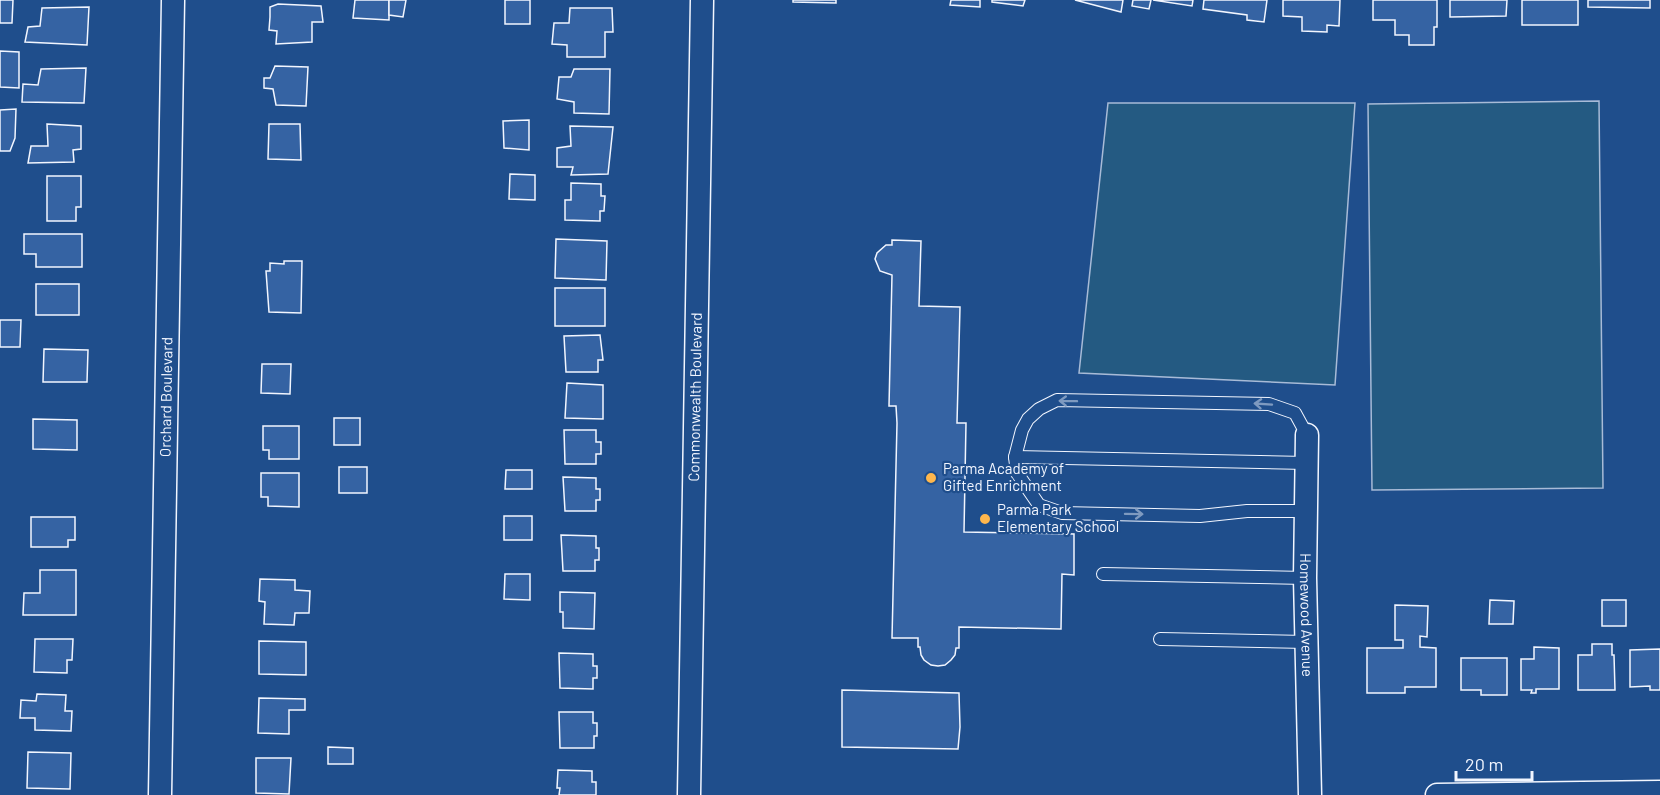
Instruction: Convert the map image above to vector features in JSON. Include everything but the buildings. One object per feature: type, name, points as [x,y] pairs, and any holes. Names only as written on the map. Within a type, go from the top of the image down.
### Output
[{"type":"street","name":"Orchard Boulevard","points":[[160,795],[173,0]]},
{"type":"street","name":"Commonwealth Boulevard","points":[[689,795],[702,0]]},
{"type":"street","name":"Homewood Avenue","points":[[1307,435],[1305,578],[1310,795]]},
{"type":"street","points":[[1437,795],[1660,792]]},
{"type":"lane","points":[[1305,510],[1247,510],[1200,516],[1062,513],[1039,505],[1017,473],[1016,457],[1022,430],[1028,419],[1057,400],[1269,404],[1295,413],[1307,435]]},
{"type":"lane","points":[[1016,457],[1306,463]]},
{"type":"lane","points":[[1103,574],[1305,578]]},
{"type":"lane","points":[[1160,639],[1306,642]]},
{"type":"shaded area","points":[[1599,101],[1603,488],[1372,490],[1368,104]]},
{"type":"shaded area","points":[[1108,103],[1355,103],[1335,385],[1079,373]]},
{"type":"place","name":"Parma Academy of Gifted Enrichment","points":[[931,478]]},
{"type":"place","name":"Parma Park Elementary School","points":[[985,519]]}]
